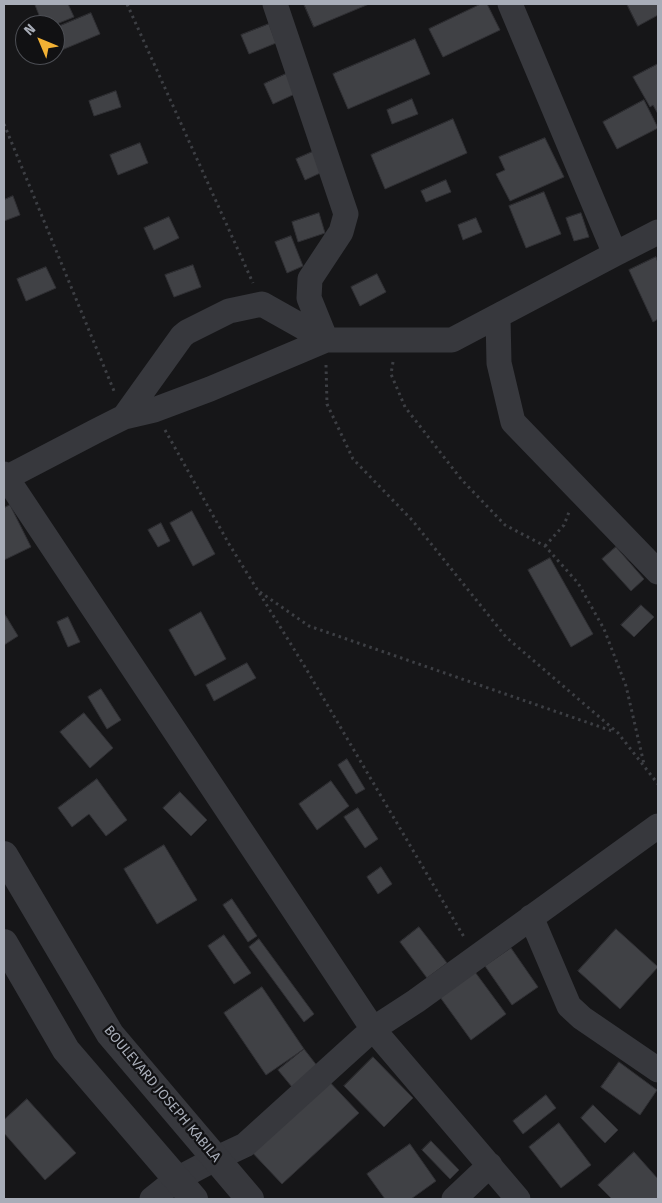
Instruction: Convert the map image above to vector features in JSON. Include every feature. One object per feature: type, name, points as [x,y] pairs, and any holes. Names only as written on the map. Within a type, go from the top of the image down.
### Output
[{"type":"street","points":[[275,4],[346,214],[341,232],[310,279],[309,298],[326,340]]},
{"type":"street","points":[[510,4],[615,254]]},
{"type":"street","points":[[518,1199],[373,1029],[4,477],[124,418],[154,410],[210,389],[326,340],[452,340],[658,232]]},
{"type":"street","points":[[124,418],[178,341],[187,332],[229,310],[262,304],[326,340]]},
{"type":"street","points":[[498,316],[499,363],[513,422],[658,572]]},
{"type":"street","points":[[152,1199],[186,1189],[216,1159],[245,1146],[373,1029],[476,958],[658,826]]},
{"type":"street","name":"BOULEVARD JOSEPH KABILA","points":[[4,855],[110,1034],[250,1199]]},
{"type":"street","points":[[532,916],[569,1006],[582,1018],[658,1070]]},
{"type":"street","points":[[4,943],[66,1050],[186,1189]]},
{"type":"street","points":[[454,1199],[490,1165]]},
{"type":"path","points":[[128,4],[262,304]]},
{"type":"path","points":[[4,124],[124,418]]},
{"type":"path","points":[[326,340],[327,404],[353,459],[412,520],[506,638],[618,733],[658,784]]},
{"type":"path","points":[[396,340],[391,374],[406,407],[462,479],[505,525],[545,546],[578,583],[604,629],[626,686],[645,767]]},
{"type":"path","points":[[154,410],[229,544],[320,691],[476,958]]},
{"type":"path","points":[[545,546],[564,524],[578,488]]},
{"type":"path","points":[[259,591],[309,626],[618,733]]},
{"type":"building","points":[[68,4],[74,17],[65,21],[65,15],[39,15],[35,5]]},
{"type":"building","points":[[304,4],[369,4],[314,27]]},
{"type":"building","points":[[481,4],[487,4],[500,30],[443,57],[429,29]]},
{"type":"building","points":[[627,4],[658,4],[658,15],[638,26]]},
{"type":"building","points":[[91,13],[100,34],[65,49],[65,24]]},
{"type":"building","points":[[269,24],[276,43],[249,54],[241,35]]},
{"type":"building","points":[[415,39],[430,74],[348,109],[333,74]]},
{"type":"building","points":[[658,64],[658,114],[653,105],[650,107],[633,77]]},
{"type":"building","points":[[288,73],[297,93],[273,104],[264,84]]},
{"type":"building","points":[[116,91],[121,107],[94,116],[89,101]]},
{"type":"building","points":[[412,99],[418,114],[392,124],[387,110]]},
{"type":"building","points":[[644,100],[658,128],[617,149],[603,122]]},
{"type":"building","points":[[453,119],[467,153],[385,189],[371,155]]},
{"type":"building","points":[[545,138],[564,177],[510,201],[496,174],[505,170],[499,157]]},
{"type":"building","points":[[140,143],[148,163],[118,175],[110,155]]},
{"type":"building","points":[[319,149],[329,169],[305,180],[296,159]]},
{"type":"building","points":[[446,180],[451,192],[426,202],[421,191]]},
{"type":"building","points":[[544,192],[561,234],[526,248],[509,206]]},
{"type":"building","points":[[13,196],[20,215],[4,221],[4,200]]},
{"type":"building","points":[[319,213],[325,233],[298,242],[292,222]]},
{"type":"building","points":[[581,213],[589,237],[574,241],[566,218]]},
{"type":"building","points":[[169,217],[179,238],[154,250],[144,228]]},
{"type":"building","points":[[476,218],[482,232],[463,240],[458,225]]},
{"type":"building","points":[[291,236],[303,266],[287,273],[275,242]]},
{"type":"building","points":[[656,257],[658,263],[658,319],[653,322],[629,270]]},
{"type":"building","points":[[193,265],[201,287],[174,297],[165,275]]},
{"type":"building","points":[[46,267],[56,288],[26,301],[17,279]]},
{"type":"building","points":[[377,274],[386,292],[360,306],[351,287]]},
{"type":"building","points":[[10,505],[31,547],[4,560],[4,508]]},
{"type":"building","points":[[192,511],[215,554],[193,566],[170,523]]},
{"type":"building","points":[[161,523],[170,541],[158,547],[148,530]]},
{"type":"building","points":[[616,547],[644,579],[631,591],[602,559]]},
{"type":"building","points":[[550,558],[593,634],[571,647],[528,570]]},
{"type":"building","points":[[641,605],[654,617],[634,637],[621,625]]},
{"type":"building","points":[[201,612],[226,659],[195,676],[169,630]]},
{"type":"building","points":[[4,613],[18,636],[4,645]]},
{"type":"building","points":[[68,617],[80,642],[68,647],[57,622]]},
{"type":"building","points":[[247,663],[256,678],[214,701],[206,685]]},
{"type":"building","points":[[101,689],[121,720],[107,729],[88,697]]},
{"type":"building","points":[[84,713],[113,748],[90,768],[60,732]]},
{"type":"building","points":[[347,759],[365,789],[356,794],[338,765]]},
{"type":"building","points":[[97,779],[127,820],[106,836],[89,814],[72,827],[58,808]]},
{"type":"building","points":[[331,781],[349,806],[317,830],[299,804]]},
{"type":"building","points":[[180,792],[207,820],[191,836],[163,808]]},
{"type":"building","points":[[358,808],[378,839],[365,848],[344,817]]},
{"type":"building","points":[[164,845],[197,900],[157,924],[124,869]]},
{"type":"building","points":[[381,867],[392,884],[378,894],[367,877]]},
{"type":"building","points":[[232,899],[257,936],[248,942],[223,905]]},
{"type":"building","points":[[419,927],[447,963],[427,978],[400,942]]},
{"type":"building","points":[[616,929],[658,967],[620,1009],[578,971]]},
{"type":"building","points":[[224,935],[251,973],[234,984],[208,946]]},
{"type":"building","points":[[259,939],[314,1014],[304,1022],[249,947]]},
{"type":"building","points":[[511,948],[538,987],[512,1005],[485,966]]},
{"type":"building","points":[[475,972],[506,1014],[471,1040],[440,997]]},
{"type":"building","points":[[262,987],[304,1049],[266,1075],[224,1013]]},
{"type":"building","points":[[304,1049],[318,1067],[292,1087],[278,1070]]},
{"type":"building","points":[[373,1057],[413,1098],[384,1127],[344,1086]]},
{"type":"building","points":[[619,1062],[657,1090],[640,1115],[601,1087]]},
{"type":"building","points":[[324,1076],[359,1113],[282,1184],[248,1148]]},
{"type":"building","points":[[546,1095],[556,1108],[523,1134],[513,1121]]},
{"type":"building","points":[[27,1099],[76,1153],[45,1180],[4,1133],[4,1120]]},
{"type":"building","points":[[593,1105],[618,1130],[605,1143],[581,1118]]},
{"type":"building","points":[[559,1123],[591,1165],[561,1188],[529,1147]]},
{"type":"building","points":[[431,1141],[459,1170],[450,1179],[422,1150]]},
{"type":"building","points":[[410,1144],[436,1181],[411,1199],[385,1199],[367,1174]]},
{"type":"building","points":[[634,1152],[658,1179],[658,1199],[612,1199],[598,1185]]}]
